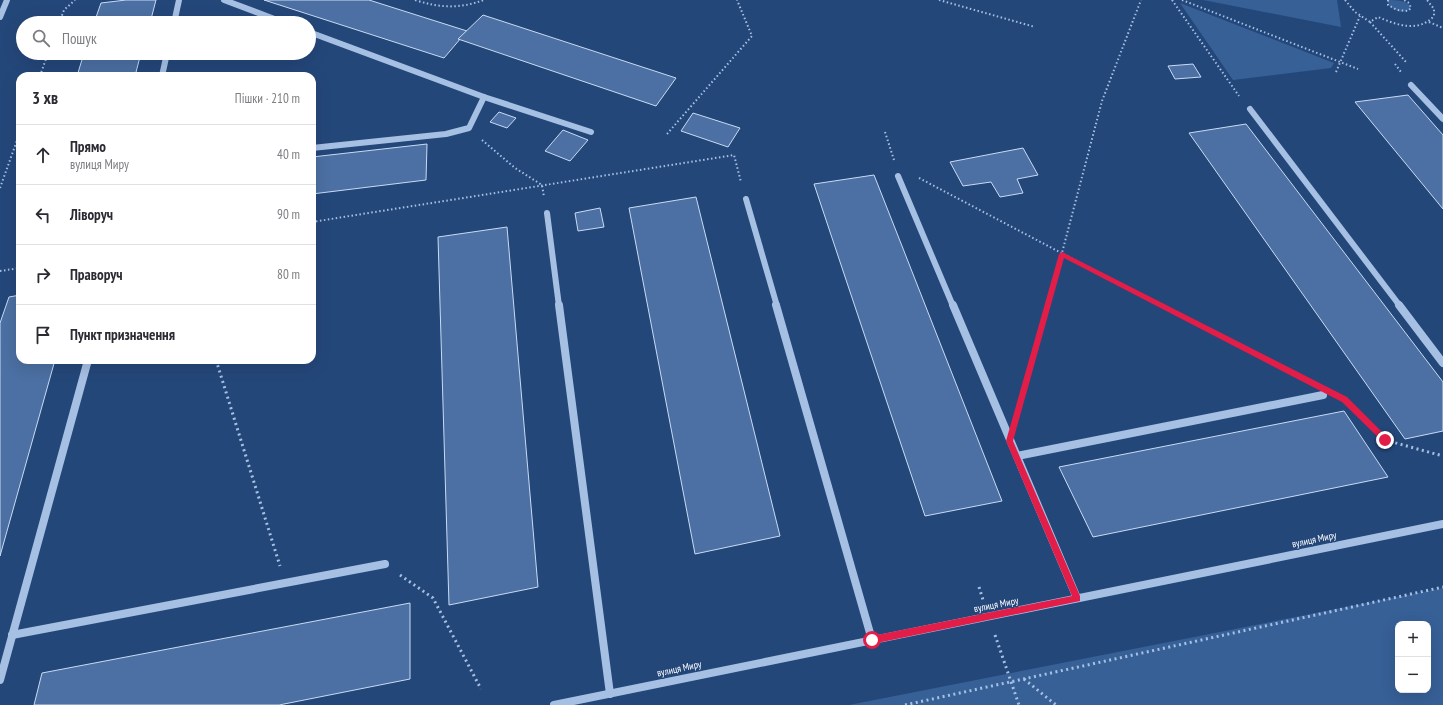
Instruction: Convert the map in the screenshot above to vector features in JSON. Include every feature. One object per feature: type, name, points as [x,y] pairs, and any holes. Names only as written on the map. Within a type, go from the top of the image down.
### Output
[{"type":"street","points":[[0,17],[7,0]]},
{"type":"street","points":[[176,16],[179,0]]},
{"type":"street","points":[[224,0],[266,16]]},
{"type":"street","points":[[316,35],[484,97],[591,132]]},
{"type":"street","points":[[163,72],[165,60]]},
{"type":"street","points":[[1411,85],[1443,119]]},
{"type":"street","points":[[316,148],[446,134],[469,128],[484,97]]},
{"type":"street","points":[[1250,109],[1443,363]]},
{"type":"street","points":[[898,176],[1077,598]]},
{"type":"street","points":[[746,199],[872,640]]},
{"type":"street","points":[[547,213],[610,694]]},
{"type":"street","points":[[0,680],[87,364]]},
{"type":"street","points":[[1016,456],[1323,395]]},
{"type":"street","name":"вулиця Миру","points":[[554,705],[1443,524]]},
{"type":"street","points":[[12,635],[385,564]]},
{"type":"path","points":[[62,16],[64,10],[75,0]]},
{"type":"path","points":[[415,0],[441,8],[464,8],[484,0]]},
{"type":"path","points":[[667,134],[752,36],[737,0]]},
{"type":"path","points":[[939,0],[1035,27]]},
{"type":"path","points":[[1010,441],[1062,254],[1102,101],[1141,0]]},
{"type":"path","points":[[1172,0],[1231,86]]},
{"type":"path","points":[[1182,0],[1358,69]]},
{"type":"path","points":[[1345,0],[1355,12],[1370,22],[1406,62]]},
{"type":"path","points":[[1388,0],[1388,5],[1393,9],[1405,12],[1411,8],[1409,3],[1404,0]]},
{"type":"path","points":[[1370,22],[1378,17],[1404,26],[1426,24],[1434,16],[1434,10],[1427,0]]},
{"type":"path","points":[[1336,72],[1360,16]]},
{"type":"path","points":[[1428,22],[1443,28]]},
{"type":"path","points":[[41,72],[46,60]]},
{"type":"path","points":[[469,128],[515,168],[542,185]]},
{"type":"path","points":[[885,132],[898,176]]},
{"type":"path","points":[[0,188],[16,143]]},
{"type":"path","points":[[316,221],[734,155],[746,199]]},
{"type":"path","points":[[916,176],[1062,254],[1310,381]]},
{"type":"path","points":[[0,271],[16,269]]},
{"type":"path","points":[[217,364],[285,583]]},
{"type":"path","points":[[1338,396],[1345,400],[1385,440],[1443,456]]},
{"type":"path","points":[[385,564],[433,598],[481,689]]},
{"type":"path","points":[[905,705],[1443,587]]},
{"type":"path","points":[[1024,679],[1056,705]]},
{"type":"path","points":[[1011,682],[1019,705]]},
{"type":"shaded area","points":[[1203,0],[1337,0],[1341,27]]},
{"type":"shaded area","points":[[1388,0],[1405,2],[1410,5],[1411,8],[1402,12],[1388,5]]},
{"type":"shaded area","points":[[1180,3],[1334,63],[1331,68],[1233,80]]},
{"type":"shaded area","points":[[1443,588],[1443,705],[849,705]]},
{"type":"building","points":[[126,0],[156,0],[152,16],[96,16],[101,3]]},
{"type":"building","points":[[264,0],[369,0],[467,31],[444,58]]},
{"type":"building","points":[[483,15],[676,78],[656,106],[458,39]]},
{"type":"building","points":[[82,60],[139,60],[136,72],[78,72]]},
{"type":"building","points":[[1193,64],[1201,77],[1175,79],[1168,66]]},
{"type":"building","points":[[1408,95],[1443,135],[1443,209],[1355,102]]},
{"type":"building","points":[[499,112],[516,118],[507,128],[490,122]]},
{"type":"building","points":[[693,113],[740,128],[728,147],[681,131]]},
{"type":"building","points":[[1246,124],[1443,382],[1443,431],[1405,439],[1189,133]]},
{"type":"building","points":[[563,130],[588,140],[570,161],[545,151]]},
{"type":"building","points":[[427,144],[426,180],[316,194],[316,157]]},
{"type":"building","points":[[1023,148],[1038,175],[1017,179],[1023,193],[1000,197],[991,182],[963,186],[950,162]]},
{"type":"building","points":[[874,175],[1002,501],[925,516],[814,184]]},
{"type":"building","points":[[696,197],[780,536],[695,554],[629,208]]},
{"type":"building","points":[[600,208],[604,227],[578,231],[575,213]]},
{"type":"building","points":[[507,227],[538,587],[449,605],[438,237]]},
{"type":"building","points":[[16,296],[16,364],[54,364],[0,556],[0,323],[9,297]]},
{"type":"building","points":[[1344,411],[1388,477],[1093,537],[1059,467]]},
{"type":"building","points":[[410,603],[410,679],[279,705],[34,705],[42,673]]},
{"type":"route","points":[[872,640],[1077,598],[1010,441],[1062,254],[1345,400],[1385,440]]}]
